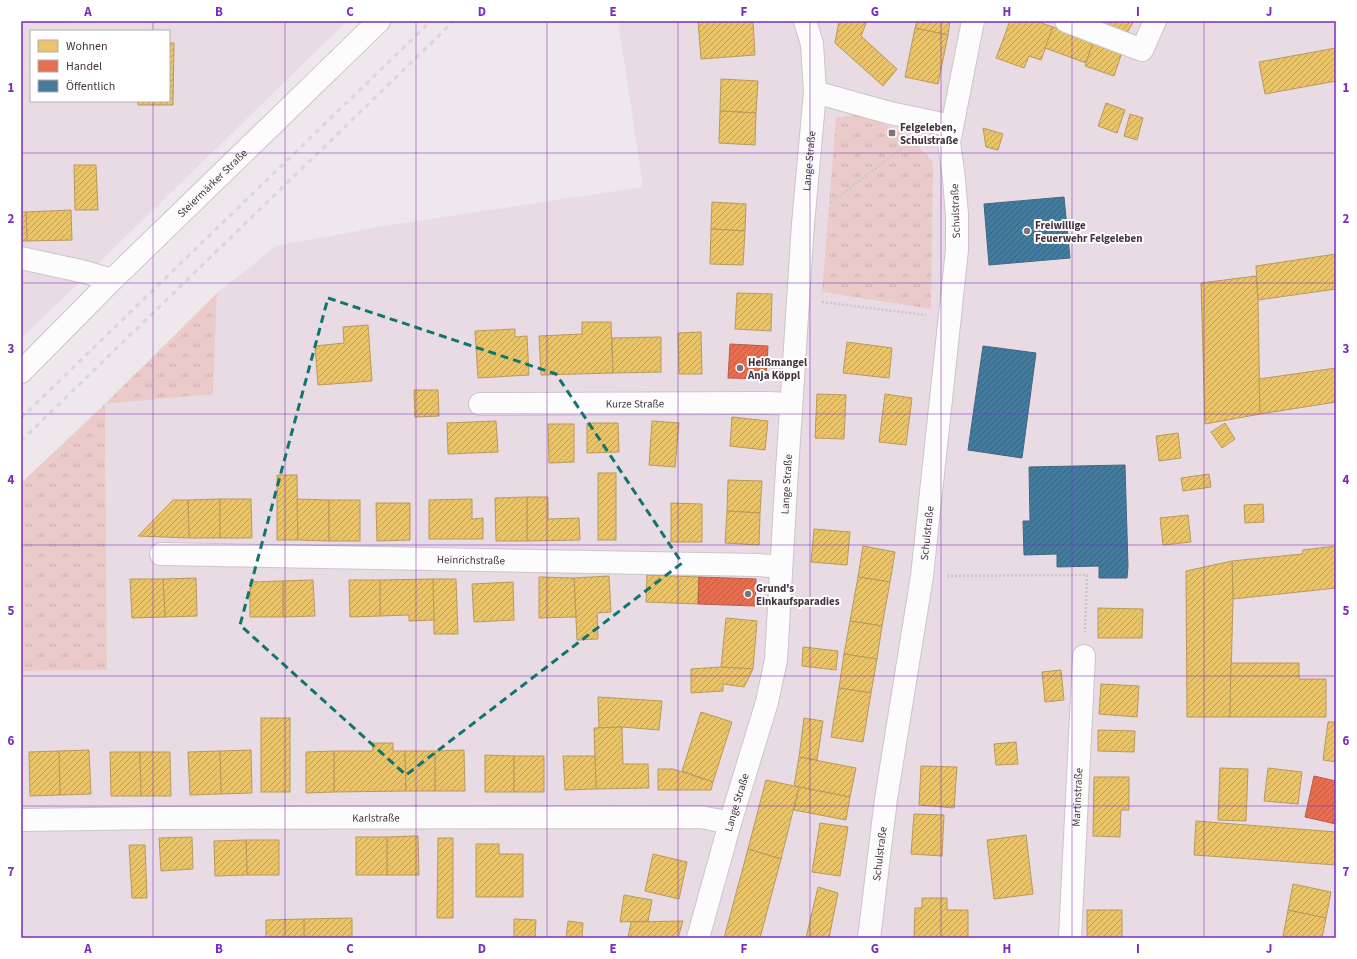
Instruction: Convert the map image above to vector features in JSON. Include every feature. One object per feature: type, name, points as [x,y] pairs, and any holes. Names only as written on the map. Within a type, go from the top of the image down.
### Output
[{"type":"street","name":"Steiermärker Straße","points":[[21,372],[112,280],[379,21]]},
{"type":"street","name":"Lange Straße","points":[[698,938],[730,823],[767,702],[776,660],[802,224],[815,92],[812,44],[805,21]]},
{"type":"street","name":"Schulstraße","points":[[870,938],[886,799],[922,576],[957,250],[954,186],[949,142],[973,21]]},
{"type":"street","points":[[1066,21],[1142,50],[1155,21]]},
{"type":"street","points":[[815,92],[890,113],[952,126]]},
{"type":"street","points":[[21,258],[85,272],[112,280]]},
{"type":"street","name":"Kurze Straße","points":[[480,404],[767,402],[791,404]]},
{"type":"street","name":"Heinrichstraße","points":[[161,554],[758,565],[781,567]]},
{"type":"street","name":"Martinstraße","points":[[1070,938],[1084,656]]},
{"type":"street","name":"Karlstraße","points":[[21,820],[171,818],[701,817],[730,823]]},
{"type":"path","points":[[802,224],[910,142],[926,120]]},
{"type":"path","points":[[797,300],[950,317]]},
{"type":"path","points":[[922,576],[1087,575],[1084,656]]},
{"type":"highlighted area","points":[[328,298],[556,374],[682,563],[406,775],[240,625]]},
{"type":"shaded area","points":[[135,21],[347,21],[21,339],[21,23]]},
{"type":"shaded area","points":[[618,21],[1336,21],[1336,938],[21,938],[21,671],[107,670],[105,404],[213,394],[217,293],[276,246],[384,226],[643,187]]},
{"type":"green space","points":[[21,21],[135,21],[21,23]]},
{"type":"green space","points":[[860,113],[909,136],[933,162],[931,309],[822,292],[836,118]]},
{"type":"green space","points":[[217,293],[213,394],[105,404]]},
{"type":"green space","points":[[105,404],[107,670],[21,671],[21,483]]},
{"type":"building: Wohnen","points":[[698,21],[753,21],[755,55],[701,59]]},
{"type":"building: Wohnen","points":[[839,21],[867,21],[861,36],[897,69],[883,86],[835,43]]},
{"type":"building: Wohnen","points":[[917,21],[950,21],[948,35],[915,28]]},
{"type":"building: Wohnen","points":[[1010,21],[1036,21],[1053,27],[1041,60],[1029,56],[1024,68],[996,58]]},
{"type":"building: Wohnen","points":[[1106,21],[1134,21],[1125,36],[1102,27]]},
{"type":"building: Wohnen","points":[[1053,27],[1093,42],[1086,63],[1045,48]]},
{"type":"building: Wohnen","points":[[915,28],[948,35],[938,84],[905,77]]},
{"type":"building: Wohnen","points":[[1093,42],[1122,52],[1114,76],[1085,66]]},
{"type":"building: Wohnen","points":[[170,43],[174,43],[173,105],[138,105],[138,102],[170,102]]},
{"type":"building: Wohnen","points":[[1336,48],[1336,81],[1265,94],[1259,62]]},
{"type":"building: Wohnen","points":[[721,79],[758,81],[756,113],[720,111]]},
{"type":"building: Wohnen","points":[[1106,103],[1125,110],[1117,133],[1098,126]]},
{"type":"building: Wohnen","points":[[720,111],[756,113],[755,145],[719,143]]},
{"type":"building: Wohnen","points":[[1130,114],[1143,118],[1137,140],[1124,136]]},
{"type":"building: Wohnen","points":[[983,128],[1003,134],[998,150],[986,147]]},
{"type":"building: Wohnen","points":[[74,165],[96,165],[98,210],[75,210]]},
{"type":"building: Wohnen","points":[[712,202],[746,204],[745,231],[711,229]]},
{"type":"building: Wohnen","points":[[71,210],[72,240],[27,241],[26,212]]},
{"type":"building: Wohnen","points":[[21,212],[26,212],[27,241],[21,241]]},
{"type":"building: Wohnen","points":[[711,229],[745,231],[743,265],[710,264]]},
{"type":"building: Wohnen","points":[[1336,254],[1336,289],[1258,300],[1256,266]]},
{"type":"building: Wohnen","points":[[1256,276],[1258,300],[1260,414],[1205,424],[1201,283]]},
{"type":"building: Wohnen","points":[[737,293],[772,294],[771,331],[735,329]]},
{"type":"building: Wohnen","points":[[582,322],[611,322],[613,373],[541,375],[539,336],[582,334]]},
{"type":"building: Wohnen","points":[[368,325],[372,381],[318,385],[315,346],[344,343],[343,327]]},
{"type":"building: Wohnen","points":[[515,329],[515,337],[527,336],[529,375],[478,378],[475,331]]},
{"type":"building: Wohnen","points":[[701,332],[702,374],[679,374],[678,333]]},
{"type":"building: Wohnen","points":[[661,337],[661,372],[613,373],[612,338]]},
{"type":"building: Wohnen","points":[[847,342],[892,348],[889,378],[843,373]]},
{"type":"building: Wohnen","points":[[1336,368],[1336,402],[1260,414],[1259,379]]},
{"type":"building: Wohnen","points":[[414,390],[438,390],[439,416],[415,417]]},
{"type":"building: Wohnen","points":[[817,394],[846,395],[844,439],[815,438]]},
{"type":"building: Wohnen","points":[[885,394],[912,398],[906,445],[879,442]]},
{"type":"building: Wohnen","points":[[732,417],[768,421],[765,450],[730,446]]},
{"type":"building: Wohnen","points":[[496,421],[498,452],[448,454],[447,423]]},
{"type":"building: Wohnen","points":[[652,421],[679,423],[675,467],[649,465]]},
{"type":"building: Wohnen","points":[[587,423],[618,423],[619,452],[587,453]]},
{"type":"building: Wohnen","points":[[1225,423],[1235,439],[1222,448],[1211,432]]},
{"type":"building: Wohnen","points":[[548,424],[574,424],[574,462],[549,463]]},
{"type":"building: Wohnen","points":[[1178,433],[1181,458],[1159,461],[1156,436]]},
{"type":"building: Wohnen","points":[[598,473],[616,473],[616,540],[598,540]]},
{"type":"building: Wohnen","points":[[1209,474],[1211,487],[1183,491],[1181,478]]},
{"type":"building: Wohnen","points":[[277,475],[297,475],[298,540],[277,540]]},
{"type":"building: Wohnen","points":[[728,480],[762,481],[760,513],[727,511]]},
{"type":"building: Wohnen","points":[[527,497],[548,497],[548,519],[579,518],[580,540],[527,541]]},
{"type":"building: Wohnen","points":[[527,497],[527,541],[496,541],[495,498]]},
{"type":"building: Wohnen","points":[[220,499],[220,538],[189,538],[188,500]]},
{"type":"building: Wohnen","points":[[220,499],[251,499],[252,538],[220,538]]},
{"type":"building: Wohnen","points":[[297,499],[329,500],[329,541],[298,540]]},
{"type":"building: Wohnen","points":[[472,499],[472,519],[483,518],[483,539],[429,539],[429,500]]},
{"type":"building: Wohnen","points":[[173,500],[188,500],[189,538],[138,536]]},
{"type":"building: Wohnen","points":[[329,500],[360,500],[360,541],[329,541]]},
{"type":"building: Wohnen","points":[[376,503],[410,503],[410,540],[377,541]]},
{"type":"building: Wohnen","points":[[671,503],[702,504],[702,542],[671,542]]},
{"type":"building: Wohnen","points":[[1263,504],[1264,522],[1245,523],[1244,505]]},
{"type":"building: Wohnen","points":[[727,511],[760,513],[759,545],[725,543]]},
{"type":"building: Wohnen","points":[[1188,515],[1191,542],[1163,545],[1160,518]]},
{"type":"building: Wohnen","points":[[814,529],[850,532],[847,565],[811,562]]},
{"type":"building: Wohnen","points":[[863,546],[895,552],[890,582],[858,577]]},
{"type":"building: Wohnen","points":[[1336,546],[1336,588],[1233,599],[1232,561],[1302,554],[1303,550]]},
{"type":"building: Wohnen","points":[[1232,561],[1233,599],[1230,717],[1187,717],[1186,571]]},
{"type":"building: Wohnen","points":[[647,575],[699,577],[698,604],[646,602]]},
{"type":"building: Wohnen","points":[[609,576],[611,612],[597,613],[598,639],[577,640],[574,578]]},
{"type":"building: Wohnen","points":[[539,577],[574,578],[576,617],[539,618]]},
{"type":"building: Wohnen","points":[[858,577],[890,582],[882,626],[850,621]]},
{"type":"building: Wohnen","points":[[196,578],[197,616],[165,617],[163,579]]},
{"type":"building: Wohnen","points":[[130,579],[163,579],[165,617],[132,618]]},
{"type":"building: Wohnen","points":[[433,579],[456,579],[458,634],[434,634]]},
{"type":"building: Wohnen","points":[[433,579],[434,620],[409,621],[409,615],[380,616],[380,580]]},
{"type":"building: Wohnen","points":[[313,580],[315,616],[283,617],[283,581]]},
{"type":"building: Wohnen","points":[[349,580],[380,580],[380,616],[350,617]]},
{"type":"building: Wohnen","points":[[283,581],[283,617],[250,617],[250,582]]},
{"type":"building: Wohnen","points":[[513,582],[514,620],[474,622],[472,584]]},
{"type":"building: Wohnen","points":[[1098,608],[1143,609],[1142,638],[1098,638]]},
{"type":"building: Wohnen","points":[[726,618],[757,621],[753,669],[721,667]]},
{"type":"building: Wohnen","points":[[850,621],[882,626],[877,659],[844,654]]},
{"type":"building: Wohnen","points":[[803,647],[838,651],[836,670],[802,666]]},
{"type":"building: Wohnen","points":[[844,654],[877,659],[871,693],[839,688]]},
{"type":"building: Wohnen","points":[[1231,663],[1299,663],[1299,679],[1326,679],[1326,717],[1230,717]]},
{"type":"building: Wohnen","points":[[721,667],[753,669],[744,687],[723,684],[723,691],[691,693],[691,669]]},
{"type":"building: Wohnen","points":[[1061,670],[1064,700],[1045,702],[1042,672]]},
{"type":"building: Wohnen","points":[[1101,684],[1139,686],[1137,717],[1099,714]]},
{"type":"building: Wohnen","points":[[839,688],[871,693],[863,742],[831,737]]},
{"type":"building: Wohnen","points":[[598,697],[662,701],[659,730],[622,727],[599,728]]},
{"type":"building: Wohnen","points":[[701,712],[732,722],[713,782],[682,771]]},
{"type":"building: Wohnen","points":[[261,718],[290,718],[290,792],[261,792]]},
{"type":"building: Wohnen","points":[[804,718],[823,721],[817,760],[799,757]]},
{"type":"building: Wohnen","points":[[1328,722],[1336,722],[1336,762],[1323,760]]},
{"type":"building: Wohnen","points":[[622,727],[623,764],[648,764],[649,788],[596,789],[594,728]]},
{"type":"building: Wohnen","points":[[1098,730],[1135,731],[1134,752],[1098,751]]},
{"type":"building: Wohnen","points":[[1016,742],[1018,764],[996,765],[994,744]]},
{"type":"building: Wohnen","points":[[372,743],[393,743],[393,751],[405,751],[406,791],[334,792],[334,751],[373,751]]},
{"type":"building: Wohnen","points":[[89,750],[91,794],[60,795],[59,751]]},
{"type":"building: Wohnen","points":[[251,750],[252,793],[221,794],[220,751]]},
{"type":"building: Wohnen","points":[[464,750],[465,791],[435,791],[435,751]]},
{"type":"building: Wohnen","points":[[59,751],[60,795],[30,796],[29,752]]},
{"type":"building: Wohnen","points":[[220,751],[221,794],[190,795],[188,752]]},
{"type":"building: Wohnen","points":[[334,751],[334,792],[306,793],[306,752]]},
{"type":"building: Wohnen","points":[[405,751],[435,751],[435,791],[406,791]]},
{"type":"building: Wohnen","points":[[110,752],[140,752],[141,796],[111,796]]},
{"type":"building: Wohnen","points":[[140,752],[170,752],[171,796],[141,796]]},
{"type":"building: Wohnen","points":[[485,755],[514,756],[514,792],[485,792]]},
{"type":"building: Wohnen","points":[[514,756],[544,756],[544,792],[514,792]]},
{"type":"building: Wohnen","points":[[563,756],[595,756],[596,789],[565,790]]},
{"type":"building: Wohnen","points":[[799,757],[856,768],[850,797],[794,786]]},
{"type":"building: Wohnen","points":[[921,766],[957,767],[954,808],[919,805]]},
{"type":"building: Wohnen","points":[[1220,768],[1248,769],[1246,821],[1218,820]]},
{"type":"building: Wohnen","points":[[1268,768],[1302,772],[1298,804],[1264,801]]},
{"type":"building: Wohnen","points":[[658,769],[673,769],[713,782],[711,790],[658,790]]},
{"type":"building: Wohnen","points":[[1094,777],[1129,777],[1129,810],[1121,810],[1120,837],[1093,836]]},
{"type":"building: Wohnen","points":[[766,780],[799,787],[781,859],[748,849]]},
{"type":"building: Wohnen","points":[[799,787],[850,797],[846,820],[794,810]]},
{"type":"building: Wohnen","points":[[914,814],[944,815],[942,856],[911,854]]},
{"type":"building: Wohnen","points":[[1196,821],[1336,832],[1336,865],[1194,855]]},
{"type":"building: Wohnen","points":[[820,823],[848,827],[840,876],[812,872]]},
{"type":"building: Wohnen","points":[[1026,835],[1033,894],[994,899],[987,840]]},
{"type":"building: Wohnen","points":[[418,836],[419,875],[387,875],[387,837]]},
{"type":"building: Wohnen","points":[[192,837],[193,869],[161,871],[159,838]]},
{"type":"building: Wohnen","points":[[356,837],[387,837],[387,875],[356,875]]},
{"type":"building: Wohnen","points":[[438,838],[453,838],[453,918],[437,918]]},
{"type":"building: Wohnen","points":[[246,840],[279,840],[279,875],[247,875]]},
{"type":"building: Wohnen","points":[[246,840],[247,875],[215,876],[214,841]]},
{"type":"building: Wohnen","points":[[476,844],[499,844],[499,854],[523,854],[523,897],[476,897]]},
{"type":"building: Wohnen","points":[[129,845],[145,845],[147,898],[132,898]]},
{"type":"building: Wohnen","points":[[748,849],[781,859],[760,938],[724,938]]},
{"type":"building: Wohnen","points":[[653,854],[687,862],[679,899],[645,891]]},
{"type":"building: Wohnen","points":[[1293,884],[1331,892],[1326,918],[1288,910]]},
{"type":"building: Wohnen","points":[[818,887],[838,893],[829,938],[806,938]]},
{"type":"building: Wohnen","points":[[624,895],[652,900],[648,921],[620,922]]},
{"type":"building: Wohnen","points":[[922,898],[947,898],[947,910],[968,910],[968,938],[914,938],[915,908],[922,908]]},
{"type":"building: Wohnen","points":[[1087,910],[1122,910],[1122,938],[1087,938]]},
{"type":"building: Wohnen","points":[[1288,910],[1326,918],[1322,938],[1294,938],[1283,936]]},
{"type":"building: Wohnen","points":[[352,918],[352,938],[304,938],[304,919]]},
{"type":"building: Wohnen","points":[[304,919],[304,938],[266,938],[266,920]]},
{"type":"building: Wohnen","points":[[514,919],[536,920],[535,938],[514,938]]},
{"type":"building: Wohnen","points":[[568,921],[583,923],[582,938],[566,938]]},
{"type":"building: Wohnen","points":[[683,921],[678,938],[628,938],[631,922]]},
{"type":"building: Handel","points":[[730,344],[768,346],[766,379],[728,378]]},
{"type":"building: Handel","points":[[699,577],[756,579],[755,606],[698,604]]},
{"type":"building: Handel","points":[[1314,776],[1336,781],[1336,824],[1305,817]]},
{"type":"building: Öffentlich","name":"Freiwillige Feuerwehr Felgeleben","points":[[1064,197],[1070,258],[989,265],[984,204]]},
{"type":"building: Öffentlich","points":[[983,346],[1036,353],[1022,458],[968,450]]},
{"type":"building: Öffentlich","points":[[1125,465],[1128,566],[1127,578],[1099,578],[1099,566],[1057,567],[1057,554],[1024,555],[1023,521],[1030,521],[1029,467]]},
{"type":"railway","points":[[21,418],[431,21]]},
{"type":"railway","points":[[21,441],[454,21]]},
{"type":"place","name":"Felgeleben, Schulstraße","points":[[892,133]]},
{"type":"place","name":"Freiwillige Feuerwehr Felgeleben","points":[[1027,231]]},
{"type":"place","name":"Heißmangel Anja Köppl","points":[[740,368]]},
{"type":"place","name":"Grund's Einkaufsparadies","points":[[748,594]]}]
